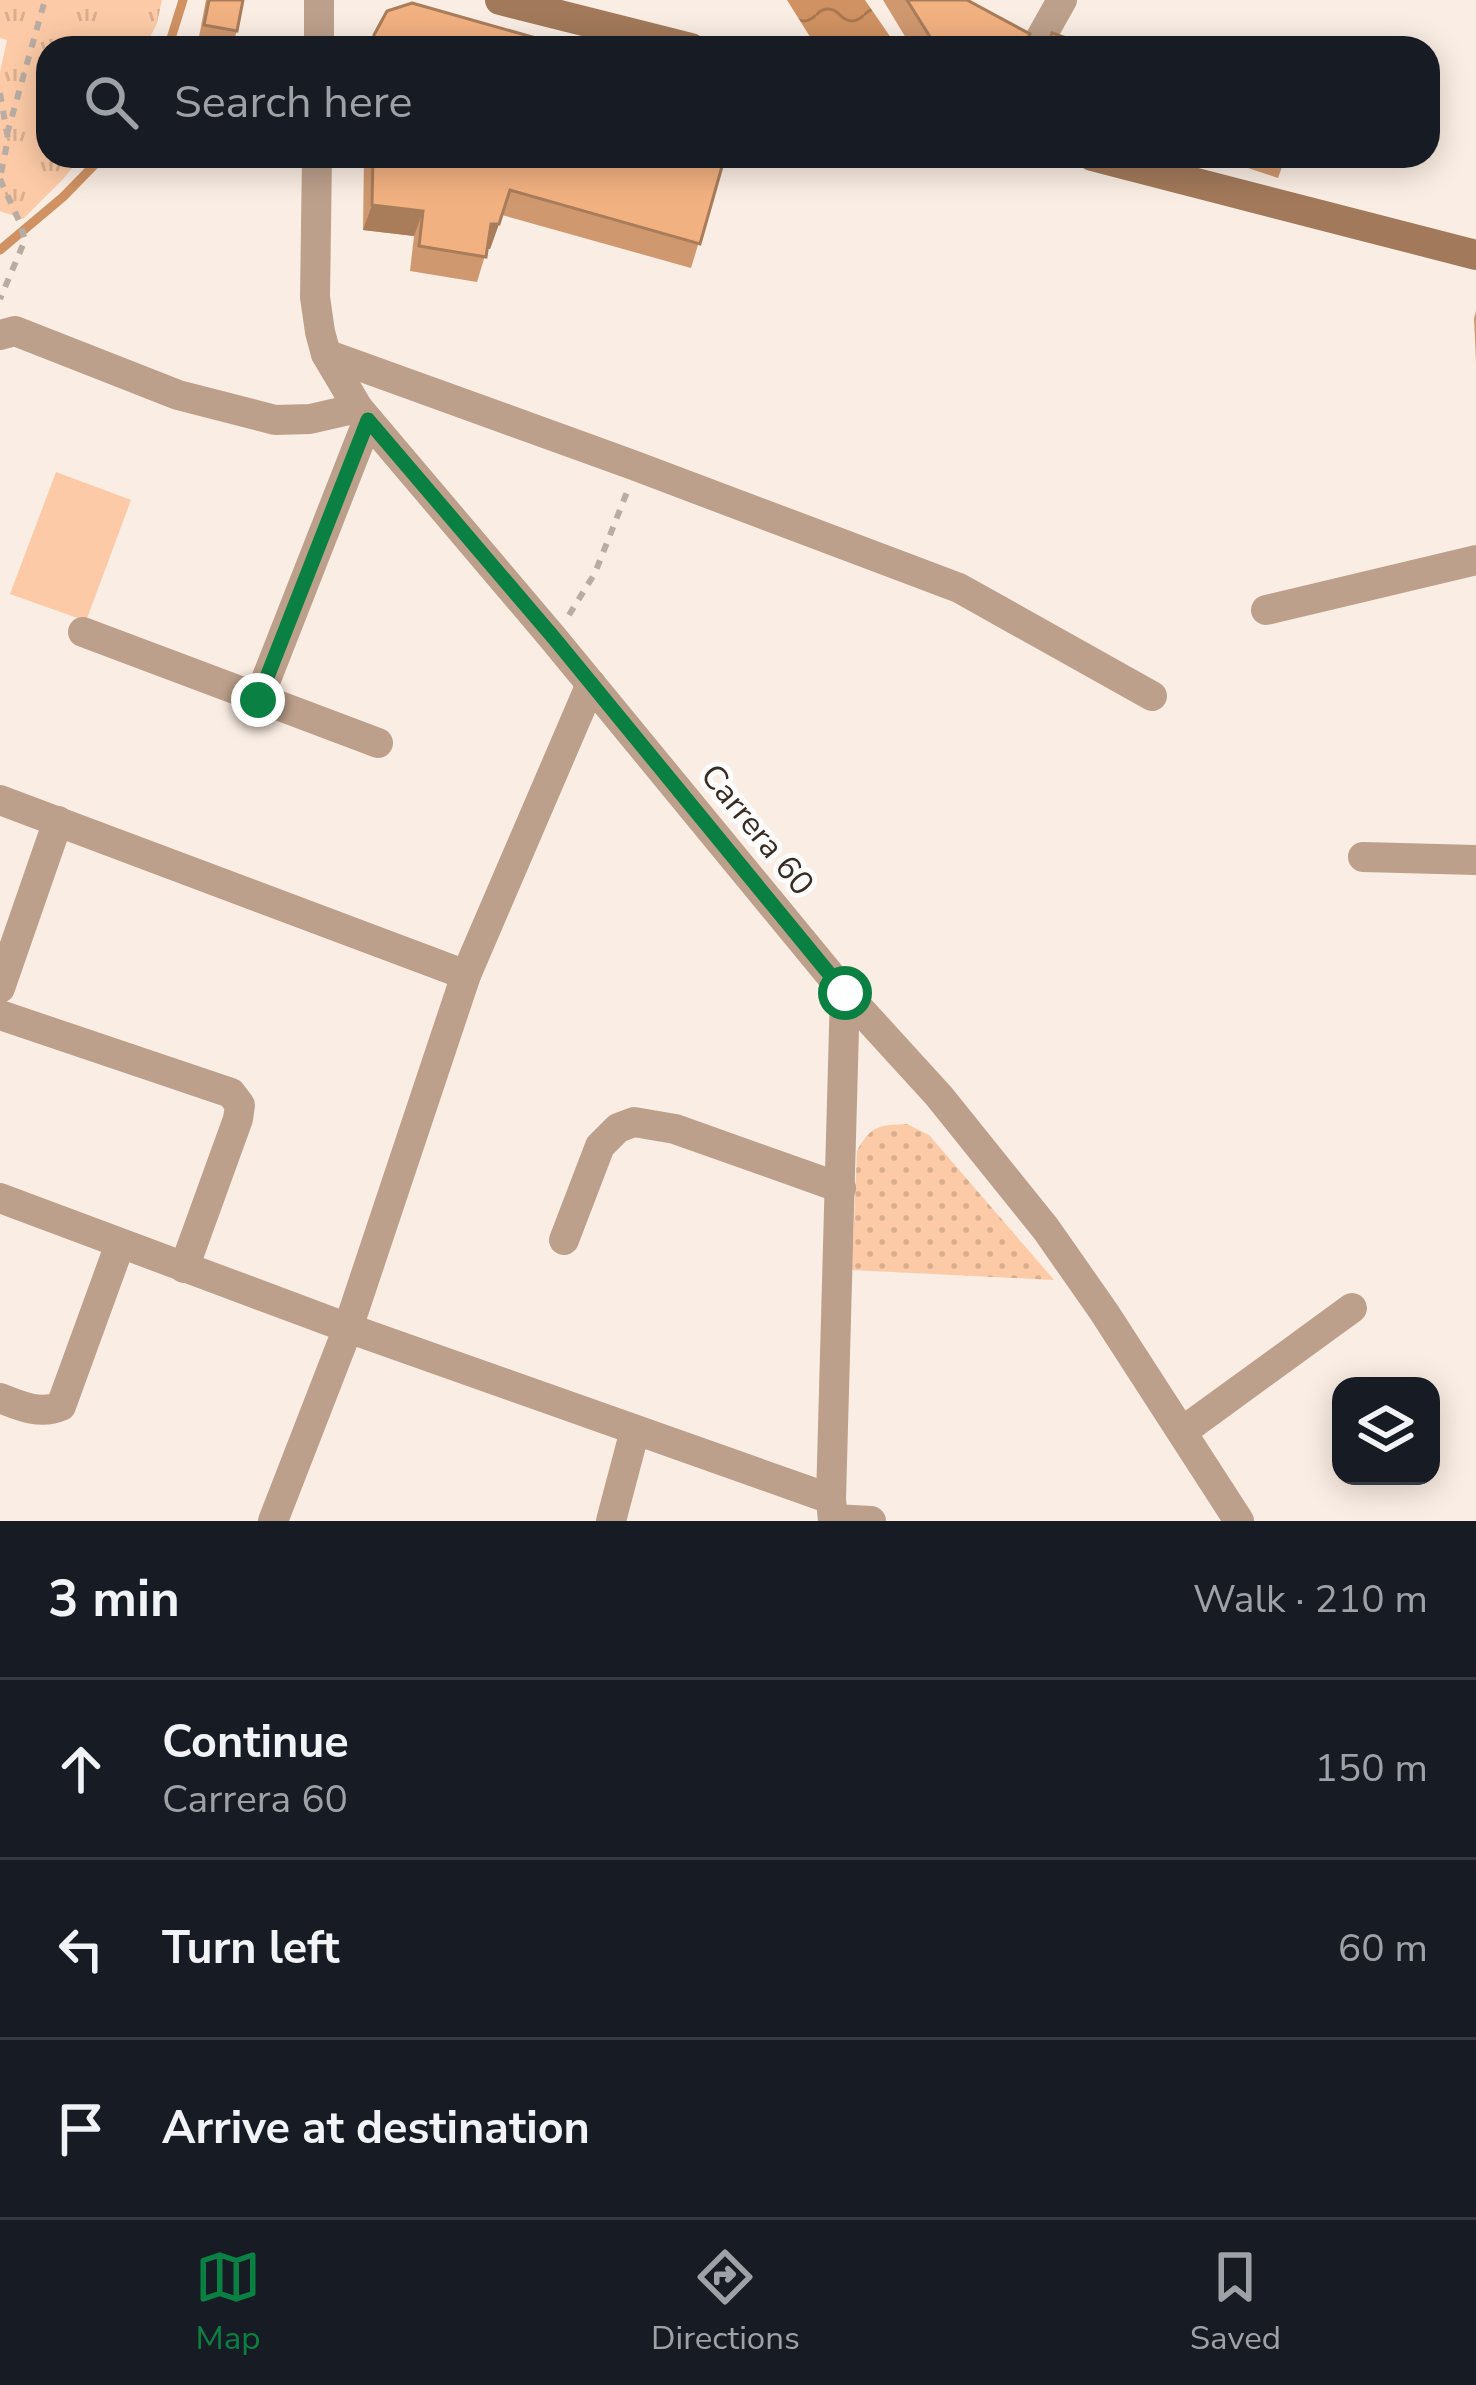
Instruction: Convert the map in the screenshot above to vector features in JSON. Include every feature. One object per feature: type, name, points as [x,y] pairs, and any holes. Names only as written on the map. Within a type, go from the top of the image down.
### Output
[{"type":"street","points":[[319,36],[320,0]]},
{"type":"street","points":[[500,0],[643,36]]},
{"type":"street","points":[[1042,36],[1062,0]]},
{"type":"street","name":"Carrera 60","points":[[317,168],[315,297],[326,354],[363,414],[1046,1229],[1184,1431],[1239,1521]]},
{"type":"street","points":[[1139,168],[1476,255]]},
{"type":"street","points":[[0,335],[15,331],[178,395],[275,420],[363,414],[258,700]]},
{"type":"street","points":[[326,354],[958,588],[1152,696]]},
{"type":"street","points":[[1266,610],[1476,560]]},
{"type":"street","points":[[83,632],[378,743]]},
{"type":"street","points":[[273,1521],[348,1328],[466,975],[591,684]]},
{"type":"street","points":[[0,800],[466,975]]},
{"type":"street","points":[[0,988],[58,821]]},
{"type":"street","points":[[1363,857],[1476,860]]},
{"type":"street","points":[[833,1513],[845,993]]},
{"type":"street","points":[[0,1016],[232,1093],[241,1105],[184,1268]]},
{"type":"street","points":[[564,1240],[600,1146],[618,1128],[634,1122],[675,1129],[842,1188]]},
{"type":"street","points":[[0,1198],[634,1430],[833,1513],[871,1521]]},
{"type":"street","points":[[0,1399],[49,1411],[61,1406],[120,1244]]},
{"type":"street","points":[[1184,1431],[1352,1308]]},
{"type":"street","points":[[611,1521],[634,1430]]},
{"type":"path","points":[[0,299],[25,240],[0,178],[7,134],[45,0]]},
{"type":"path","points":[[0,93],[7,134]]},
{"type":"path","points":[[554,638],[595,573],[625,499],[632,465]]},
{"type":"green space","points":[[0,0],[162,0],[151,36],[36,36],[36,168],[72,168],[23,219],[0,211],[0,72],[7,40],[0,38]]},
{"type":"green space","points":[[56,472],[131,500],[86,621],[10,594]]},
{"type":"green space","points":[[907,1124],[929,1135],[1054,1280],[852,1270],[857,1151],[877,1128]]},
{"type":"water","points":[[787,0],[865,0],[890,36],[810,36]]},
{"type":"building","points":[[209,0],[243,0],[237,31],[204,25]]},
{"type":"building","points":[[907,0],[967,0],[1030,34],[1029,36],[930,36]]},
{"type":"building","points":[[412,3],[529,36],[374,36],[387,11]]},
{"type":"building","points":[[373,168],[722,168],[700,244],[510,190],[499,224],[491,224],[486,257],[419,246],[423,211],[372,205]]},
{"type":"waterway","points":[[172,36],[183,0]]},
{"type":"waterway","points":[[0,250],[91,168]]},
{"type":"route","points":[[258,700],[368,420],[845,993]]}]
